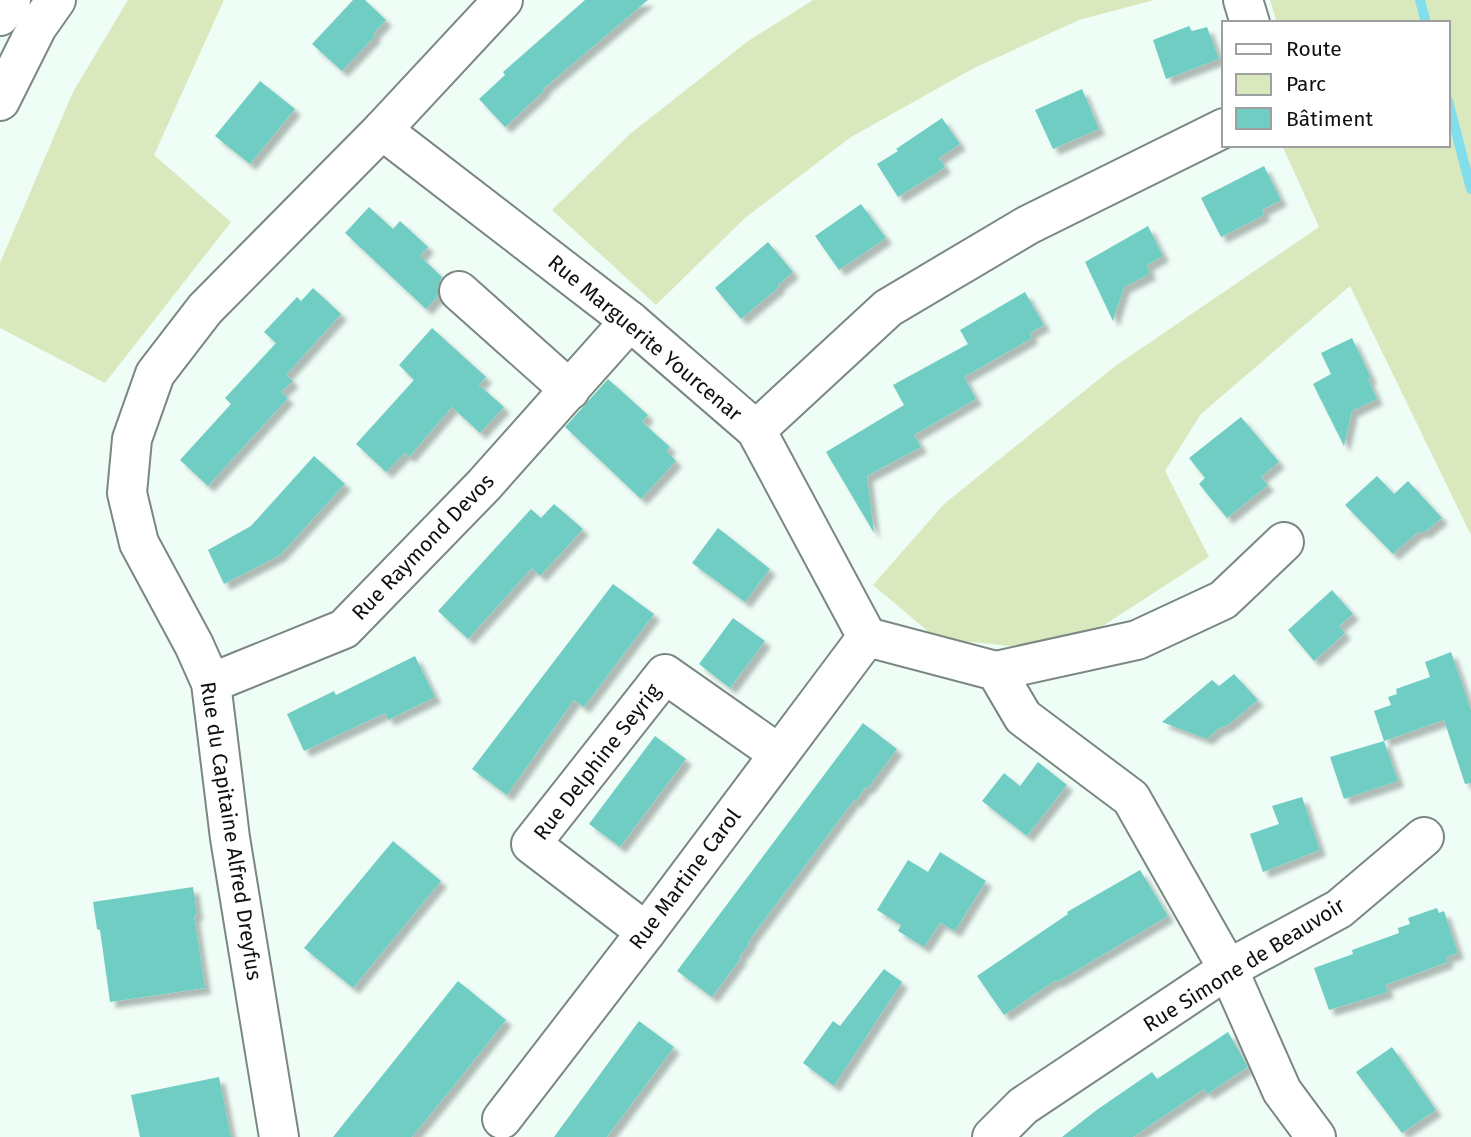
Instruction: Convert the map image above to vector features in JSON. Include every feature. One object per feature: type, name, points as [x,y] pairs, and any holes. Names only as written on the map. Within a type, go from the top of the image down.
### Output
[{"type":"street","points":[[0,16],[11,0]]},
{"type":"street","points":[[0,101],[37,27],[56,0]]},
{"type":"street","points":[[382,130],[503,0]]},
{"type":"street","points":[[1242,0],[1249,21]]},
{"type":"street","points":[[755,430],[888,308],[1028,225],[1222,129]]},
{"type":"street","name":"Rue Marguerite Yourcenar","points":[[382,130],[629,321],[755,430],[867,637]]},
{"type":"street","name":"Rue du Capitaine Alfred Dreyfus","points":[[279,1137],[230,838],[211,683],[194,645],[139,543],[127,493],[132,439],[155,374],[205,309],[382,130]]},
{"type":"street","points":[[459,291],[570,390]]},
{"type":"street","name":"Rue Raymond Devos","points":[[211,683],[344,629],[484,485],[629,321]]},
{"type":"street","points":[[867,637],[996,671],[1137,640],[1223,600],[1284,542]]},
{"type":"street","name":"Rue Martine Carol","points":[[502,1119],[867,637]]},
{"type":"street","points":[[996,671],[1024,718],[1131,798],[1228,969],[1282,1091],[1316,1137]]},
{"type":"street","name":"Rue Delphine Seyrig","points":[[646,932],[531,844],[665,674],[779,754]]},
{"type":"street","name":"Rue Simone de Beauvoir","points":[[992,1137],[1023,1106],[1228,969],[1339,909],[1424,836]]},
{"type":"green space","points":[[128,0],[224,0],[154,155],[231,222],[105,383],[0,328],[0,263],[73,92]]},
{"type":"green space","points":[[813,0],[1154,0],[1079,20],[974,68],[851,137],[745,218],[656,305],[552,210],[630,134],[748,41]]},
{"type":"green space","points":[[1270,0],[1471,0],[1471,535],[1350,286],[1201,414],[1165,471],[1209,557],[1098,629],[1019,647],[936,638],[873,585],[944,504],[1114,367],[1319,227],[1283,147],[1450,147],[1450,21],[1276,21]]},
{"type":"building","points":[[353,0],[365,0],[386,20],[373,34],[375,36],[342,71],[312,44]]},
{"type":"building","points":[[585,0],[648,0],[543,89],[545,90],[505,127],[479,99],[505,75],[503,72]]},
{"type":"building","points":[[1189,26],[1192,31],[1207,27],[1219,59],[1166,79],[1153,40]]},
{"type":"building","points":[[260,81],[295,109],[250,164],[215,136]]},
{"type":"building","points":[[1082,89],[1099,129],[1053,149],[1035,110]]},
{"type":"building","points":[[942,118],[960,144],[939,158],[945,167],[898,197],[877,164]]},
{"type":"building","points":[[1264,166],[1281,200],[1262,210],[1264,215],[1221,237],[1201,198]]},
{"type":"building","points":[[861,204],[886,238],[839,270],[815,236]]},
{"type":"building","points":[[369,207],[393,229],[400,221],[428,247],[420,256],[442,277],[438,296],[426,309],[345,233]]},
{"type":"building","points":[[1148,226],[1163,256],[1147,265],[1150,274],[1124,287],[1113,321],[1085,262]]},
{"type":"building","points":[[768,242],[793,272],[741,319],[715,288]]},
{"type":"building","points":[[313,288],[341,314],[286,375],[293,381],[281,392],[288,398],[208,486],[180,460],[231,404],[225,398],[276,343],[264,332],[297,297],[301,301]]},
{"type":"building","points":[[1025,292],[1044,325],[1030,333],[1032,338],[964,377],[976,399],[914,435],[921,447],[867,476],[874,533],[826,452],[904,405],[893,385],[968,344],[960,330]]},
{"type":"building","points":[[432,328],[486,377],[479,385],[504,407],[480,433],[452,407],[409,457],[405,453],[386,472],[356,444],[414,380],[399,365]]},
{"type":"building","points":[[1352,338],[1371,378],[1368,379],[1377,399],[1352,411],[1344,446],[1313,384],[1331,374],[1321,353]]},
{"type":"building","points":[[608,379],[648,415],[642,422],[670,447],[666,451],[676,461],[641,499],[565,427]]},
{"type":"building","points":[[1241,417],[1279,462],[1261,477],[1268,485],[1227,518],[1199,484],[1205,478],[1189,458]]},
{"type":"building","points":[[314,456],[345,484],[280,555],[224,584],[208,550],[251,526]]},
{"type":"building","points":[[1377,476],[1394,494],[1408,481],[1442,518],[1425,532],[1418,532],[1393,554],[1345,505]]},
{"type":"building","points":[[554,504],[583,529],[540,576],[532,568],[468,639],[438,611],[531,509],[541,518]]},
{"type":"building","points":[[718,528],[770,569],[745,602],[692,563]]},
{"type":"building","points":[[613,584],[654,614],[584,707],[574,700],[507,795],[472,769]]},
{"type":"building","points":[[1332,590],[1353,614],[1339,626],[1345,633],[1314,661],[1288,630]]},
{"type":"building","points":[[733,618],[765,641],[730,688],[699,664]]},
{"type":"building","points":[[1451,652],[1471,710],[1471,783],[1465,784],[1444,720],[1384,741],[1374,711],[1391,705],[1388,697],[1397,694],[1396,689],[1430,677],[1425,662]]},
{"type":"building","points":[[415,656],[435,697],[388,720],[385,713],[304,751],[287,714],[334,691],[336,695]]},
{"type":"building","points":[[1234,674],[1258,700],[1207,739],[1162,722],[1212,680],[1219,686]]},
{"type":"building","points":[[863,723],[897,749],[868,788],[854,800],[748,942],[750,943],[739,957],[741,958],[712,997],[677,971]]},
{"type":"building","points":[[655,736],[686,759],[620,847],[589,824]]},
{"type":"building","points":[[1384,741],[1398,781],[1344,799],[1330,757]]},
{"type":"building","points":[[1038,762],[1067,785],[1027,836],[982,801],[1004,773],[1020,786]]},
{"type":"building","points":[[1302,797],[1320,850],[1263,872],[1250,834],[1279,824],[1272,806]]},
{"type":"building","points":[[393,841],[441,881],[353,988],[304,948]]},
{"type":"building","points":[[940,852],[986,881],[955,931],[940,923],[924,947],[898,931],[901,925],[877,910],[908,860],[928,872]]},
{"type":"building","points":[[1140,870],[1168,916],[1057,982],[1056,980],[1004,1015],[977,976],[1068,914],[1067,912]]},
{"type":"building","points":[[193,887],[197,914],[194,916],[205,988],[110,1002],[100,930],[97,929],[93,902]]},
{"type":"building","points":[[1437,908],[1439,913],[1444,911],[1458,953],[1446,957],[1448,962],[1385,985],[1388,992],[1329,1010],[1314,968],[1353,954],[1352,950],[1399,933],[1398,928],[1410,924],[1408,918]]},
{"type":"building","points":[[884,969],[902,982],[834,1086],[803,1063],[833,1021],[840,1026]]},
{"type":"building","points":[[458,981],[506,1020],[456,1083],[412,1137],[333,1137]]},
{"type":"building","points":[[639,1021],[674,1047],[607,1137],[554,1137]]},
{"type":"building","points":[[1228,1032],[1248,1067],[1207,1094],[1204,1089],[1133,1137],[1062,1137],[1152,1072],[1157,1079]]},
{"type":"building","points":[[1392,1047],[1436,1110],[1402,1133],[1356,1072]]},
{"type":"building","points":[[219,1077],[231,1137],[140,1137],[131,1095]]},
{"type":"waterway","points":[[1420,0],[1425,21]]},
{"type":"waterway","points":[[1450,109],[1471,189]]}]
